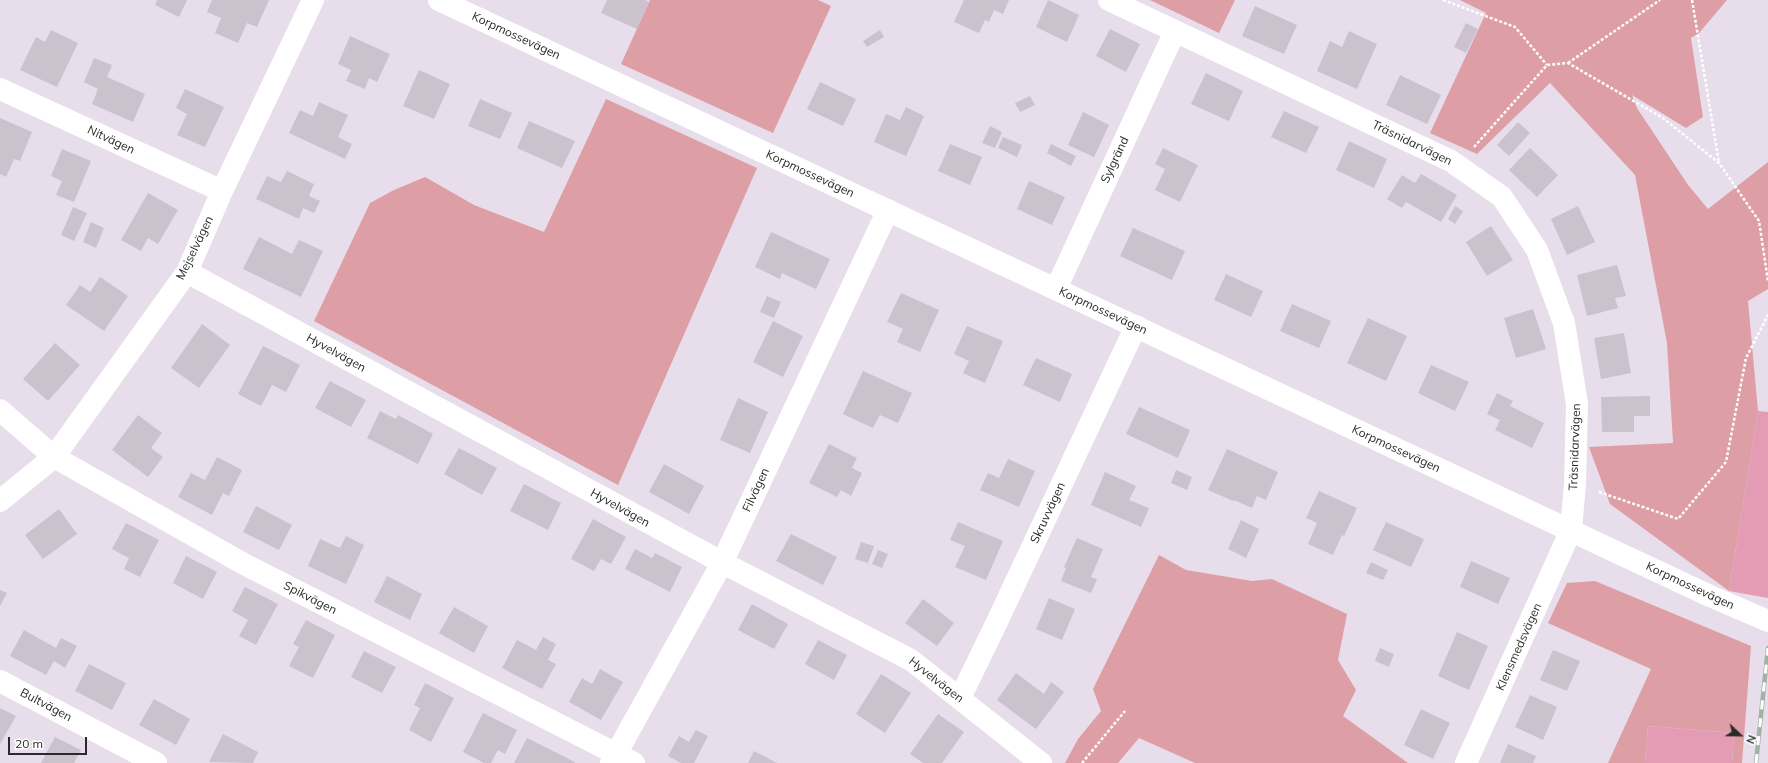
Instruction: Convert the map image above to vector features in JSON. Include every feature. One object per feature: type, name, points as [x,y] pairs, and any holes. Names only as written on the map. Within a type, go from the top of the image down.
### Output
[{"type":"street","name":"Mejselvägen","points":[[0,501],[54,457],[187,272],[222,191],[314,0]]},
{"type":"street","name":"Korpmossevägen","points":[[439,0],[1710,596],[1768,621]]},
{"type":"street","name":"Träsnidarvägen","points":[[1109,0],[1444,158],[1502,197],[1537,250],[1564,323],[1577,404],[1575,484],[1571,530]]},
{"type":"street","name":"Sylgränd","points":[[1056,289],[1175,31]]},
{"type":"street","name":"Nitvägen","points":[[0,88],[222,191]]},
{"type":"street","name":"Filvägen","points":[[621,760],[722,562],[888,210]]},
{"type":"street","name":"Hyvelvägen","points":[[187,272],[722,562],[911,660],[1041,763]]},
{"type":"street","name":"Skruvvägen","points":[[960,698],[1136,326]]},
{"type":"street","name":"Spikvägen","points":[[0,410],[54,457],[244,564],[621,760]]},
{"type":"street","name":"Klensmedsvägen","points":[[1466,763],[1571,530]]},
{"type":"street","name":"Bultvägen","points":[[0,681],[156,763]]},
{"type":"path","points":[[1443,0],[1515,27],[1547,64]]},
{"type":"path","points":[[1458,166],[1547,64],[1568,63],[1660,0]]},
{"type":"path","points":[[1692,0],[1719,163]]},
{"type":"path","points":[[1568,63],[1663,118],[1719,163],[1758,221],[1768,281]]},
{"type":"path","points":[[1596,491],[1678,519],[1726,462],[1746,358],[1768,315]]},
{"type":"path","points":[[1082,763],[1125,711]]},
{"type":"shaded area","points":[[650,0],[818,0],[831,6],[773,133],[621,64]]},
{"type":"shaded area","points":[[1150,0],[1235,0],[1219,33]]},
{"type":"shaded area","points":[[1460,0],[1727,0],[1699,33],[1691,38],[1703,117],[1686,128],[1632,95],[1637,108],[1688,185],[1708,209],[1768,162],[1768,289],[1748,301],[1758,411],[1729,591],[1610,504],[1589,447],[1673,443],[1667,343],[1635,175],[1550,83],[1477,154],[1430,133],[1486,13]]},
{"type":"shaded area","points":[[606,99],[757,168],[618,485],[314,321],[370,203],[394,190],[425,177],[474,205],[544,232]]},
{"type":"shaded area","points":[[1758,411],[1768,412],[1768,598],[1729,591]]},
{"type":"shaded area","points":[[1159,555],[1186,570],[1252,581],[1272,579],[1347,614],[1338,660],[1356,690],[1343,716],[1408,763],[1195,763],[1139,738],[1118,763],[1065,763],[1078,739],[1101,711],[1093,689]]},
{"type":"shaded area","points":[[1595,581],[1751,646],[1742,763],[1732,763],[1734,733],[1648,726],[1645,763],[1608,763],[1651,669],[1548,623],[1567,583]]},
{"type":"shaded area","points":[[1648,726],[1734,733],[1732,763],[1645,763]]},
{"type":"building","points":[[157,0],[187,0],[179,17],[155,5]]},
{"type":"building","points":[[212,0],[269,0],[257,27],[247,23],[238,43],[215,33],[221,18],[207,12]]},
{"type":"building","points":[[607,0],[645,0],[649,2],[637,29],[601,13]]},
{"type":"building","points":[[964,0],[1009,0],[1003,14],[994,10],[989,22],[985,20],[979,33],[954,22]]},
{"type":"building","points":[[1048,0],[1079,15],[1067,42],[1036,27]]},
{"type":"building","points":[[1255,6],[1297,25],[1284,54],[1242,36]]},
{"type":"building","points":[[1466,23],[1478,29],[1466,53],[1454,47]]},
{"type":"building","points":[[1110,29],[1140,44],[1126,72],[1096,56]]},
{"type":"building","points":[[51,30],[78,43],[57,87],[20,70],[36,37],[45,42]]},
{"type":"building","points":[[880,30],[884,37],[867,47],[863,41]]},
{"type":"building","points":[[1349,31],[1377,44],[1357,89],[1317,71],[1330,41],[1342,47]]},
{"type":"building","points":[[350,36],[390,54],[377,82],[369,78],[365,89],[346,81],[351,70],[338,64]]},
{"type":"building","points":[[94,58],[112,65],[107,77],[145,94],[133,122],[92,104],[98,89],[84,82]]},
{"type":"building","points":[[419,70],[450,84],[434,119],[403,106]]},
{"type":"building","points":[[1206,73],[1243,91],[1229,121],[1191,104]]},
{"type":"building","points":[[1400,75],[1441,95],[1427,124],[1386,105]]},
{"type":"building","points":[[820,82],[856,99],[843,126],[807,109]]},
{"type":"building","points":[[185,89],[224,107],[205,147],[177,135],[187,114],[176,108]]},
{"type":"building","points":[[1030,96],[1035,105],[1020,112],[1015,103]]},
{"type":"building","points":[[480,99],[512,113],[500,139],[468,126]]},
{"type":"building","points":[[319,102],[348,115],[338,137],[352,144],[345,159],[289,133],[300,110],[313,116]]},
{"type":"building","points":[[906,107],[924,116],[906,156],[874,142],[886,114],[900,120]]},
{"type":"building","points":[[1284,111],[1319,127],[1306,153],[1271,137]]},
{"type":"building","points":[[1083,112],[1109,125],[1094,157],[1068,145]]},
{"type":"building","points":[[0,118],[32,132],[20,161],[14,159],[6,177],[0,174]]},
{"type":"building","points":[[529,121],[575,141],[562,168],[517,148]]},
{"type":"building","points":[[1518,122],[1530,133],[1509,156],[1497,145]]},
{"type":"building","points":[[990,126],[1002,132],[995,148],[982,143]]},
{"type":"building","points":[[1003,137],[1022,145],[1017,157],[998,148]]},
{"type":"building","points":[[1349,141],[1387,159],[1374,188],[1336,170]]},
{"type":"building","points":[[950,144],[982,157],[970,185],[938,171]]},
{"type":"building","points":[[1051,144],[1076,156],[1071,166],[1047,153]]},
{"type":"building","points":[[1163,148],[1198,165],[1180,202],[1155,190],[1165,169],[1155,164]]},
{"type":"building","points":[[1530,148],[1558,175],[1537,197],[1509,170]]},
{"type":"building","points":[[62,149],[91,161],[74,202],[56,195],[62,181],[51,176]]},
{"type":"building","points":[[287,171],[314,184],[309,196],[320,201],[314,213],[303,208],[299,219],[256,199],[267,176],[281,182]]},
{"type":"building","points":[[1421,174],[1457,195],[1441,222],[1406,202],[1402,208],[1387,199],[1402,175],[1415,183]]},
{"type":"building","points":[[1029,181],[1065,197],[1052,225],[1017,209]]},
{"type":"building","points":[[148,193],[178,210],[158,244],[148,238],[141,251],[121,240]]},
{"type":"building","points":[[1455,206],[1463,211],[1455,224],[1448,219]]},
{"type":"building","points":[[1578,206],[1595,242],[1567,255],[1551,219]]},
{"type":"building","points":[[73,207],[87,213],[74,241],[61,235]]},
{"type":"building","points":[[91,222],[104,228],[96,248],[83,242]]},
{"type":"building","points":[[1491,226],[1513,260],[1487,276],[1466,242]]},
{"type":"building","points":[[1133,228],[1185,251],[1172,280],[1120,256]]},
{"type":"building","points":[[771,232],[830,259],[816,289],[782,273],[780,279],[755,267]]},
{"type":"building","points":[[259,237],[292,254],[299,240],[323,251],[301,297],[243,269]]},
{"type":"building","points":[[1617,265],[1626,296],[1615,298],[1618,308],[1587,316],[1577,275]]},
{"type":"building","points":[[1226,274],[1263,291],[1251,317],[1214,300]]},
{"type":"building","points":[[100,277],[128,296],[104,331],[66,305],[80,285],[90,292]]},
{"type":"building","points":[[901,293],[939,310],[920,352],[897,342],[903,329],[887,322]]},
{"type":"building","points":[[767,296],[781,302],[774,318],[760,312]]},
{"type":"building","points":[[1292,304],[1331,321],[1319,348],[1280,331]]},
{"type":"building","points":[[1533,309],[1546,349],[1516,358],[1504,318]]},
{"type":"building","points":[[1368,318],[1407,336],[1386,381],[1347,363]]},
{"type":"building","points":[[773,321],[803,336],[783,377],[753,362]]},
{"type":"building","points":[[202,324],[230,345],[199,388],[171,368]]},
{"type":"building","points":[[967,326],[1003,341],[985,383],[963,373],[969,361],[954,354]]},
{"type":"building","points":[[1624,333],[1631,373],[1601,379],[1594,338]]},
{"type":"building","points":[[55,343],[80,365],[48,401],[23,379]]},
{"type":"building","points":[[263,346],[300,365],[286,392],[272,385],[261,406],[238,394]]},
{"type":"building","points":[[1036,358],[1072,374],[1060,402],[1023,385]]},
{"type":"building","points":[[1431,365],[1469,382],[1455,411],[1418,393]]},
{"type":"building","points":[[863,371],[912,393],[898,423],[880,415],[873,428],[843,414]]},
{"type":"building","points":[[330,381],[366,400],[351,427],[315,408]]},
{"type":"building","points":[[1497,393],[1513,401],[1510,406],[1544,423],[1532,448],[1495,430],[1500,420],[1487,414]]},
{"type":"building","points":[[1650,396],[1650,416],[1634,416],[1634,432],[1602,432],[1601,397]]},
{"type":"building","points":[[738,398],[768,412],[750,453],[720,440]]},
{"type":"building","points":[[1139,407],[1190,430],[1178,458],[1126,434]]},
{"type":"building","points":[[380,411],[396,419],[398,415],[433,434],[418,464],[367,438]]},
{"type":"building","points":[[138,415],[162,433],[151,448],[163,457],[148,477],[112,450]]},
{"type":"building","points":[[829,444],[857,458],[852,468],[862,473],[851,496],[841,490],[837,497],[809,483]]},
{"type":"building","points":[[459,448],[497,468],[482,495],[444,474]]},
{"type":"building","points":[[1227,449],[1278,472],[1266,500],[1257,496],[1252,508],[1208,490]]},
{"type":"building","points":[[217,457],[242,470],[229,496],[223,493],[212,515],[178,497],[191,473],[205,480]]},
{"type":"building","points":[[1008,459],[1035,471],[1019,507],[980,490],[988,473],[999,478]]},
{"type":"building","points":[[664,464],[704,486],[689,514],[649,492]]},
{"type":"building","points":[[1176,470],[1192,477],[1187,490],[1171,483]]},
{"type":"building","points":[[1105,472],[1136,486],[1129,500],[1149,508],[1141,527],[1091,505]]},
{"type":"building","points":[[524,484],[561,503],[548,530],[510,511]]},
{"type":"building","points":[[1319,491],[1357,508],[1333,555],[1308,544],[1317,523],[1306,518]]},
{"type":"building","points":[[256,506],[292,525],[279,550],[243,532]]},
{"type":"building","points":[[59,509],[77,534],[43,559],[25,535]]},
{"type":"building","points":[[593,519],[626,537],[611,564],[601,559],[594,571],[571,559]]},
{"type":"building","points":[[1241,520],[1259,529],[1246,558],[1228,549]]},
{"type":"building","points":[[958,522],[1003,541],[986,580],[955,567],[965,546],[950,540]]},
{"type":"building","points":[[1386,522],[1424,539],[1411,567],[1373,550]]},
{"type":"building","points":[[126,523],[159,540],[140,577],[124,569],[129,558],[112,549]]},
{"type":"building","points":[[791,534],[837,557],[823,585],[776,561]]},
{"type":"building","points":[[346,536],[364,545],[346,584],[308,566],[320,539],[340,548]]},
{"type":"building","points":[[1077,538],[1103,549],[1091,577],[1097,579],[1091,593],[1061,581],[1066,568],[1064,567]]},
{"type":"building","points":[[861,542],[874,546],[868,563],[855,559]]},
{"type":"building","points":[[635,549],[652,558],[655,553],[682,567],[670,592],[625,569]]},
{"type":"building","points":[[878,550],[888,554],[882,568],[872,564]]},
{"type":"building","points":[[186,556],[217,572],[203,599],[173,583]]},
{"type":"building","points":[[1471,561],[1510,578],[1498,604],[1460,587]]},
{"type":"building","points":[[1371,562],[1388,570],[1383,580],[1366,573]]},
{"type":"building","points":[[387,576],[422,594],[410,620],[374,602]]},
{"type":"building","points":[[245,587],[278,604],[256,645],[239,636],[248,620],[232,611]]},
{"type":"building","points":[[0,590],[7,593],[0,606]]},
{"type":"building","points":[[1049,598],[1075,609],[1062,640],[1036,629]]},
{"type":"building","points":[[923,599],[954,623],[937,646],[905,623]]},
{"type":"building","points":[[752,604],[788,624],[774,649],[738,630]]},
{"type":"building","points":[[454,607],[488,626],[474,653],[439,633]]},
{"type":"building","points":[[306,620],[335,635],[313,678],[289,666],[299,647],[293,644]]},
{"type":"building","points":[[24,630],[56,648],[61,638],[77,646],[65,668],[54,661],[46,675],[10,656]]},
{"type":"building","points":[[1457,632],[1488,646],[1469,690],[1438,676]]},
{"type":"building","points":[[543,637],[556,644],[548,660],[556,664],[542,689],[502,668],[517,640],[536,650]]},
{"type":"building","points":[[818,640],[847,655],[834,680],[805,664]]},
{"type":"building","points":[[1380,648],[1394,654],[1389,667],[1375,661]]},
{"type":"building","points":[[1553,650],[1580,661],[1567,691],[1540,680]]},
{"type":"building","points":[[364,651],[396,667],[382,693],[351,677]]},
{"type":"building","points":[[89,664],[126,683],[112,710],[75,691]]},
{"type":"building","points":[[600,669],[623,682],[601,720],[569,702],[582,678],[592,684]]},
{"type":"building","points":[[1016,673],[1044,694],[1051,682],[1064,692],[1036,729],[997,700]]},
{"type":"building","points":[[881,674],[911,693],[885,733],[856,714]]},
{"type":"building","points":[[425,683],[454,698],[431,742],[409,730],[420,708],[414,705]]},
{"type":"building","points":[[1530,695],[1557,707],[1543,740],[1515,727]]},
{"type":"building","points":[[154,699],[190,719],[176,745],[139,725]]},
{"type":"building","points":[[0,708],[16,716],[0,744]]},
{"type":"building","points":[[1421,709],[1450,723],[1433,759],[1404,745]]},
{"type":"building","points":[[483,713],[517,730],[505,754],[498,750],[491,763],[484,763],[463,752]]},
{"type":"building","points":[[938,714],[964,732],[942,763],[923,763],[910,754]]},
{"type":"building","points":[[696,730],[708,736],[694,763],[681,763],[668,756],[679,736],[689,742]]},
{"type":"building","points":[[223,734],[258,752],[253,763],[209,762]]},
{"type":"building","points":[[55,737],[81,750],[74,763],[41,763]]},
{"type":"building","points":[[527,738],[575,762],[514,763]]},
{"type":"building","points":[[1508,744],[1536,756],[1533,763],[1500,763]]},
{"type":"building","points":[[754,751],[777,763],[748,763]]},
{"type":"railway","points":[[1756,763],[1768,648]]}]
